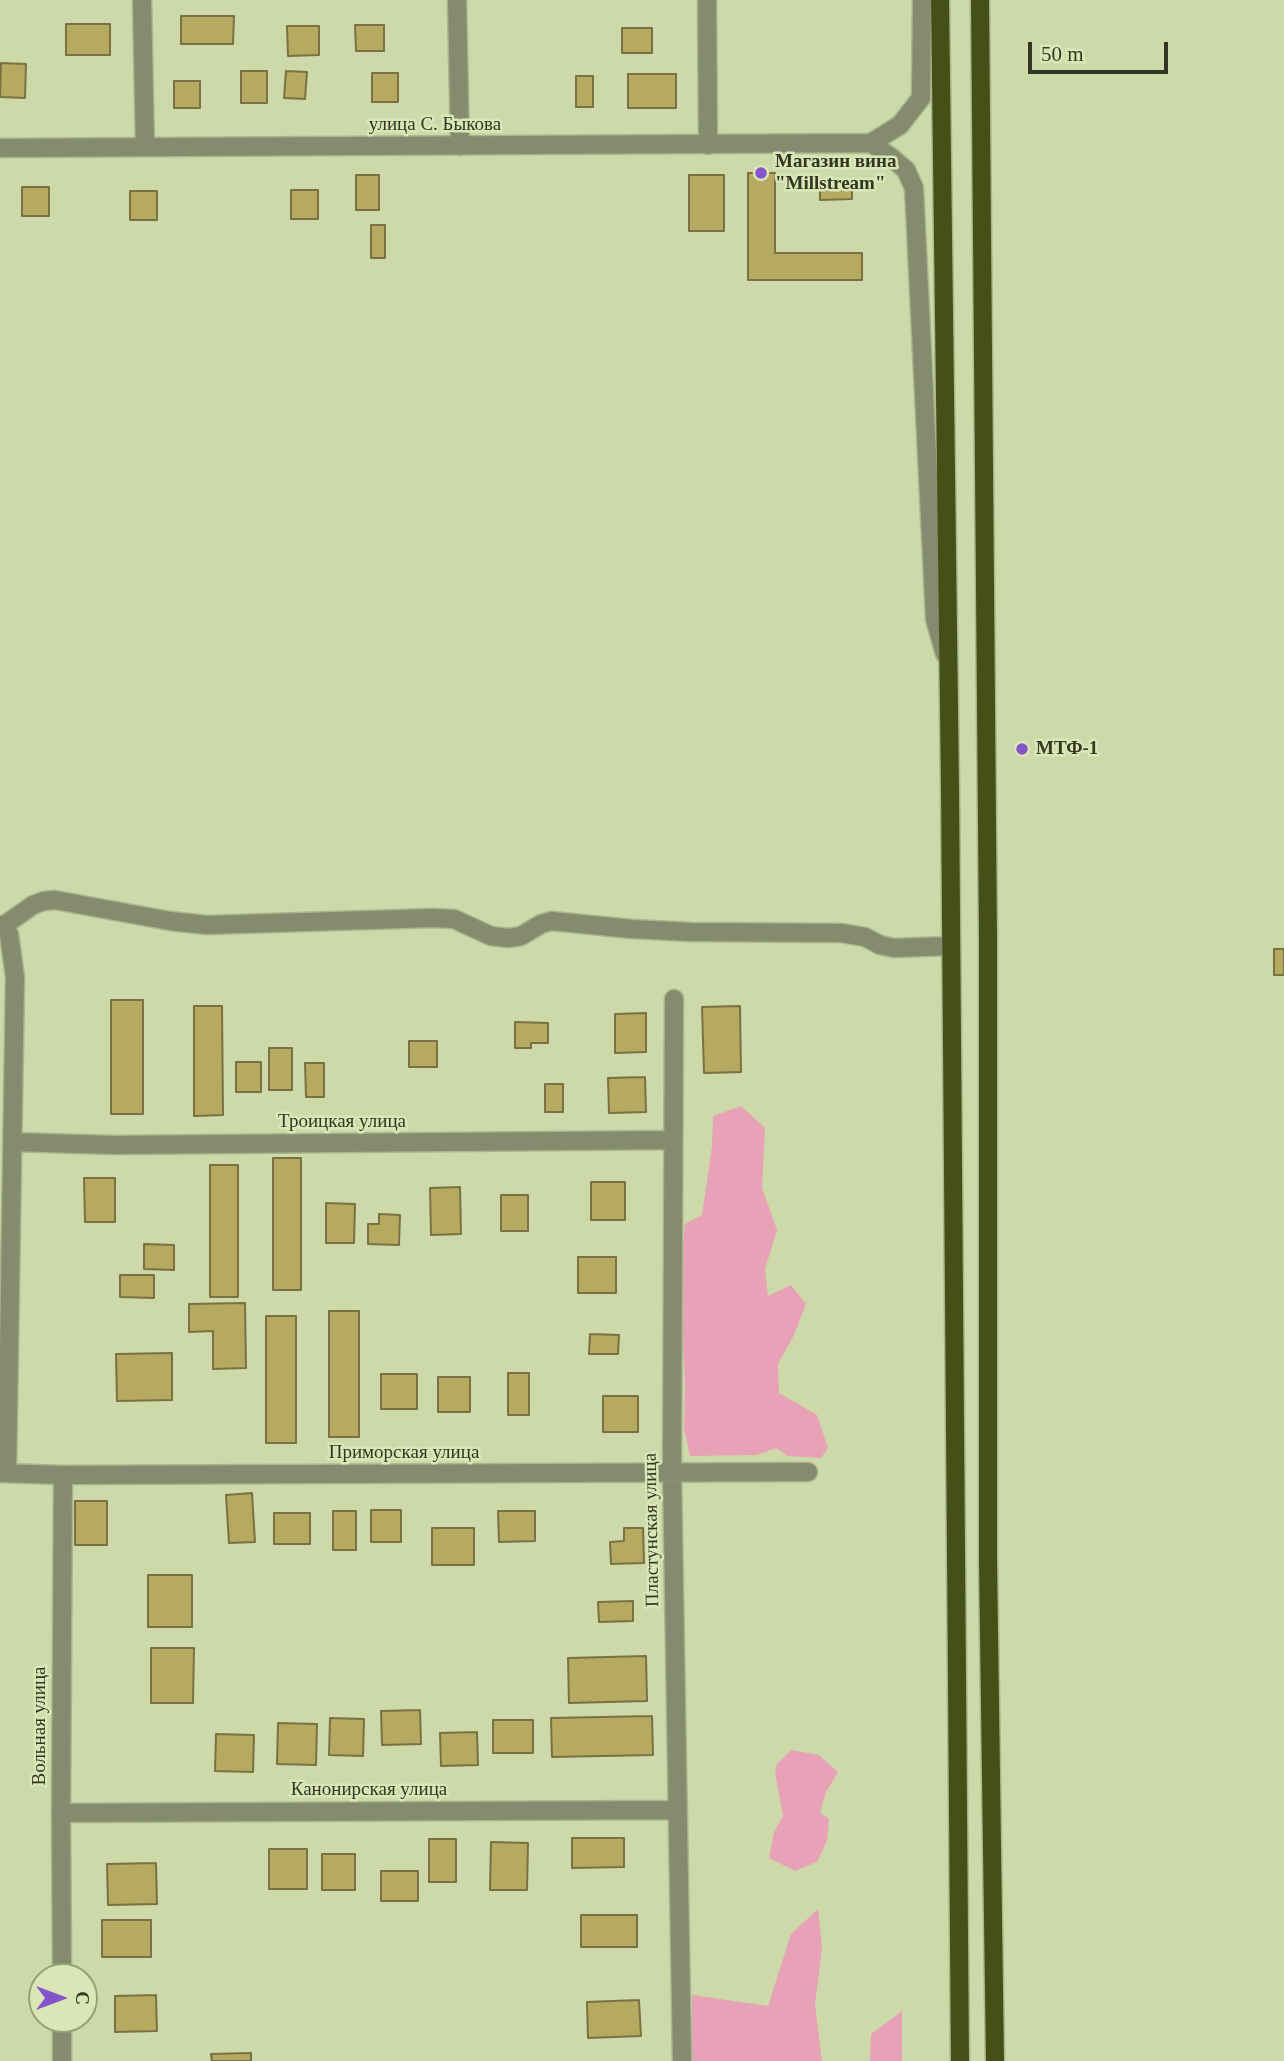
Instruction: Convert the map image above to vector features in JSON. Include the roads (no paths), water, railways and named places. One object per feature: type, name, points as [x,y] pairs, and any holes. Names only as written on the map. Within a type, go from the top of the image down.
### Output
[{"type":"main road","points":[[940,0],[960,2061]]},
{"type":"main road","points":[[980,0],[988,926],[988,1560],[995,2061]]},
{"type":"street","points":[[142,0],[145,148]]},
{"type":"street","points":[[457,0],[460,146]]},
{"type":"street","points":[[707,0],[708,145]]},
{"type":"street","points":[[922,0],[921,98],[900,125],[871,143],[906,170],[914,188],[935,619],[948,661]]},
{"type":"street","name":"улица С. Быкова","points":[[0,148],[871,143]]},
{"type":"street","points":[[4,1473],[15,977],[9,934],[1,926],[33,905],[55,900],[207,925],[433,918],[454,919],[491,936],[508,938],[521,936],[551,921],[691,932],[841,933],[865,937],[880,945],[894,948],[951,946]]},
{"type":"street","name":"Пластунская улица","points":[[674,999],[672,1472],[682,2061]]},
{"type":"street","name":"Троицкая улица","points":[[13,1142],[113,1145],[672,1140]]},
{"type":"street","name":"Приморская улица","points":[[4,1473],[808,1472]]},
{"type":"street","name":"Вольная улица","points":[[62,1963],[63,1475]]},
{"type":"street","name":"Канонирская улица","points":[[61,1813],[678,1810]]},
{"type":"street","points":[[62,2033],[62,2061]]},
{"type":"place","name":"Магазин вина \"Millstream\"","points":[[761,173]]},
{"type":"place","name":"МТФ-1","points":[[1022,749]]}]
